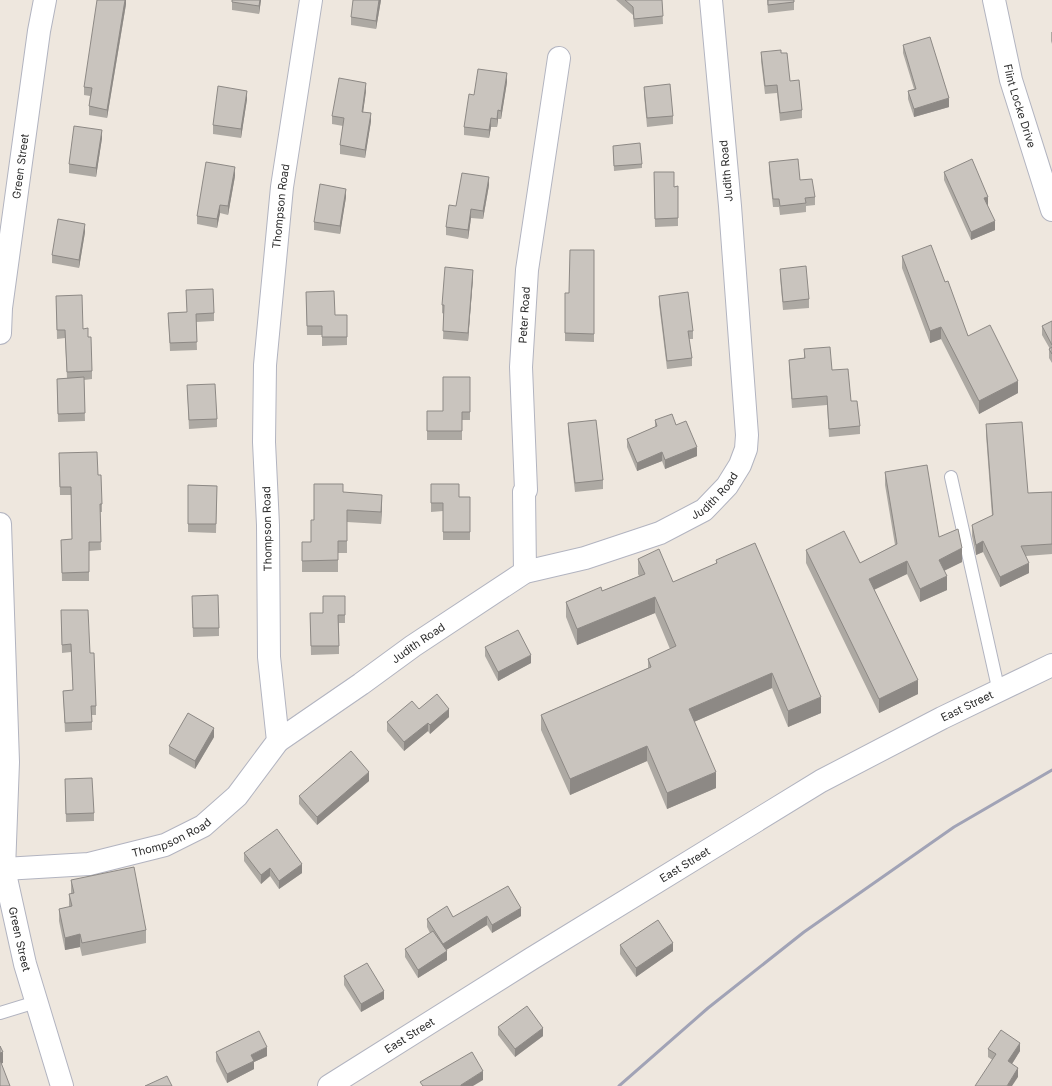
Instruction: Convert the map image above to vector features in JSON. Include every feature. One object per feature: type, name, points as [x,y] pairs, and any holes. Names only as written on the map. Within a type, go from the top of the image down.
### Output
[{"type":"street","name":"Green Street","points":[[0,333],[1,308],[39,31],[45,0]]},
{"type":"street","name":"Thompson Road","points":[[4,869],[89,864],[165,845],[203,826],[236,796],[278,741],[269,657],[268,525],[264,442],[265,365],[282,188],[311,0]]},
{"type":"street","name":"Judith Road","points":[[278,741],[413,646],[525,572],[586,558],[660,533],[704,510],[727,486],[740,466],[746,449],[747,435],[730,206],[711,0]]},
{"type":"street","name":"Flint Locke Drive","points":[[994,0],[1011,80],[1052,210]]},
{"type":"street","name":"Peter Road","points":[[525,572],[524,492],[526,490],[521,367],[527,270],[559,58]]},
{"type":"street","name":"Green Street","points":[[0,524],[4,762],[4,869],[25,964],[62,1086]]},
{"type":"street","name":"East Street","points":[[329,1086],[531,959],[821,781],[942,718],[999,692],[1052,665]]},
{"type":"lane","points":[[951,477],[999,692]]},
{"type":"lane","points":[[0,1013],[36,1002]]},
{"type":"building","points":[[97,0],[125,0],[107,110],[89,106],[92,88],[84,87]]},
{"type":"building","points":[[232,0],[260,0],[259,6],[232,2]]},
{"type":"building","points":[[353,0],[379,0],[376,21],[351,17]]},
{"type":"building","points":[[625,0],[662,0],[663,16],[634,19],[633,7]]},
{"type":"building","points":[[768,0],[794,0],[794,2],[768,5]]},
{"type":"building","points":[[930,37],[949,98],[914,109],[908,91],[916,89],[903,45]]},
{"type":"building","points":[[781,50],[781,53],[787,53],[790,81],[799,80],[802,110],[780,113],[777,85],[765,86],[761,52]]},
{"type":"building","points":[[478,69],[507,73],[501,111],[498,110],[497,119],[491,118],[489,130],[464,127],[469,94],[474,95]]},
{"type":"building","points":[[339,78],[366,83],[362,112],[371,113],[365,150],[340,145],[344,118],[332,116]]},
{"type":"building","points":[[670,84],[673,116],[647,118],[644,87]]},
{"type":"building","points":[[218,86],[247,91],[241,129],[213,125]]},
{"type":"building","points":[[74,126],[102,130],[96,168],[69,164]]},
{"type":"building","points":[[640,143],[642,164],[614,166],[613,146]]},
{"type":"building","points":[[798,159],[800,180],[812,179],[815,197],[805,198],[806,203],[780,206],[779,199],[773,199],[769,162]]},
{"type":"building","points":[[972,159],[988,197],[984,198],[995,221],[971,232],[944,172]]},
{"type":"building","points":[[206,162],[235,167],[228,206],[220,205],[217,219],[197,216]]},
{"type":"building","points":[[654,172],[674,172],[674,187],[678,186],[678,218],[655,219]]},
{"type":"building","points":[[462,173],[489,177],[483,211],[471,209],[468,230],[446,227],[449,205],[456,206]]},
{"type":"building","points":[[320,184],[346,189],[340,226],[314,222]]},
{"type":"building","points":[[58,219],[85,224],[79,260],[52,255]]},
{"type":"building","points":[[931,245],[945,282],[948,281],[968,336],[990,325],[1018,381],[979,401],[941,327],[930,331],[902,256]]},
{"type":"building","points":[[570,250],[594,250],[594,334],[565,333],[565,293],[569,293]]},
{"type":"building","points":[[806,266],[809,299],[783,302],[780,269]]},
{"type":"building","points":[[445,267],[473,270],[468,333],[443,331],[444,305],[442,305]]},
{"type":"building","points":[[213,289],[214,313],[196,314],[197,342],[170,343],[168,313],[187,312],[186,290]]},
{"type":"building","points":[[334,291],[335,315],[347,315],[347,337],[322,337],[322,326],[307,326],[306,292]]},
{"type":"building","points":[[688,292],[693,331],[688,331],[692,358],[667,361],[659,296]]},
{"type":"building","points":[[82,295],[83,329],[88,328],[88,337],[91,337],[92,371],[67,372],[65,330],[57,330],[56,296]]},
{"type":"building","points":[[1052,321],[1052,345],[1042,326]]},
{"type":"building","points":[[830,347],[832,370],[848,369],[851,401],[857,401],[860,426],[829,429],[827,396],[792,399],[789,360],[805,358],[804,349]]},
{"type":"building","points":[[1052,347],[1052,354],[1049,349]]},
{"type":"building","points":[[84,377],[85,413],[58,414],[57,379]]},
{"type":"building","points":[[443,377],[470,377],[470,412],[462,412],[462,431],[427,431],[427,411],[443,411]]},
{"type":"building","points":[[215,384],[217,419],[189,420],[187,385]]},
{"type":"building","points":[[672,414],[676,425],[686,421],[697,447],[665,460],[662,452],[637,463],[627,439],[657,426],[655,420]]},
{"type":"building","points":[[596,420],[603,480],[575,483],[568,423]]},
{"type":"building","points":[[1022,422],[1028,493],[1052,492],[1052,544],[1021,546],[1029,563],[1000,577],[983,541],[976,545],[972,525],[993,515],[986,424]]},
{"type":"building","points":[[97,452],[98,475],[101,475],[101,542],[89,542],[89,572],[62,573],[61,540],[72,539],[71,487],[60,487],[59,453]]},
{"type":"building","points":[[927,465],[939,537],[958,529],[962,548],[939,560],[947,576],[920,589],[907,561],[869,579],[918,680],[879,699],[806,550],[844,531],[860,563],[897,544],[885,472]]},
{"type":"building","points":[[314,484],[343,484],[343,492],[382,495],[381,512],[347,510],[347,541],[338,541],[338,560],[302,561],[302,542],[311,542],[311,520],[314,520]]},
{"type":"building","points":[[431,484],[459,484],[459,497],[470,497],[470,532],[443,532],[443,503],[431,503]]},
{"type":"building","points":[[188,485],[217,486],[216,524],[188,524]]},
{"type":"building","points":[[755,543],[821,697],[788,711],[772,673],[689,709],[716,772],[667,793],[647,746],[570,779],[541,715],[651,667],[648,659],[676,646],[655,597],[577,629],[566,602],[601,587],[602,591],[645,574],[638,559],[659,549],[673,582],[717,563],[716,560]]},
{"type":"building","points":[[218,595],[219,628],[193,628],[192,596]]},
{"type":"building","points":[[323,596],[345,596],[345,615],[338,615],[339,646],[311,646],[310,613],[323,613]]},
{"type":"building","points":[[61,610],[88,610],[90,653],[94,653],[96,706],[91,706],[92,722],[65,723],[63,691],[73,690],[71,644],[62,645]]},
{"type":"building","points":[[518,630],[531,655],[498,672],[485,647]]},
{"type":"building","points":[[437,694],[449,709],[430,725],[428,723],[404,742],[387,722],[412,701],[419,709]]},
{"type":"building","points":[[188,713],[214,728],[195,761],[169,746]]},
{"type":"building","points":[[351,751],[369,772],[317,817],[299,796]]},
{"type":"building","points":[[92,778],[94,813],[66,814],[65,779]]},
{"type":"building","points":[[277,829],[302,864],[279,881],[270,868],[261,875],[244,853]]},
{"type":"building","points":[[134,867],[146,930],[82,943],[80,934],[65,938],[59,909],[72,906],[69,894],[74,893],[71,880]]},
{"type":"building","points":[[508,886],[521,908],[492,925],[487,916],[443,944],[427,919],[447,906],[453,917]]},
{"type":"building","points":[[658,920],[673,943],[636,968],[620,945]]},
{"type":"building","points":[[433,931],[447,951],[418,970],[405,949]]},
{"type":"building","points":[[367,963],[384,991],[361,1004],[344,976]]},
{"type":"building","points":[[527,1006],[543,1028],[515,1049],[498,1027]]},
{"type":"building","points":[[1001,1030],[1020,1043],[1008,1061],[1018,1068],[1007,1086],[975,1086],[996,1054],[988,1049]]},
{"type":"building","points":[[259,1031],[267,1047],[251,1055],[254,1061],[227,1074],[216,1052]]},
{"type":"building","points":[[0,1046],[3,1052],[0,1053]]},
{"type":"building","points":[[472,1052],[483,1071],[461,1086],[423,1086],[420,1082]]},
{"type":"building","points":[[0,1060],[10,1086],[0,1086]]},
{"type":"building","points":[[167,1076],[172,1086],[145,1086]]},
{"type":"railway","points":[[619,1086],[708,1008],[804,932],[954,827],[1052,770]]}]
